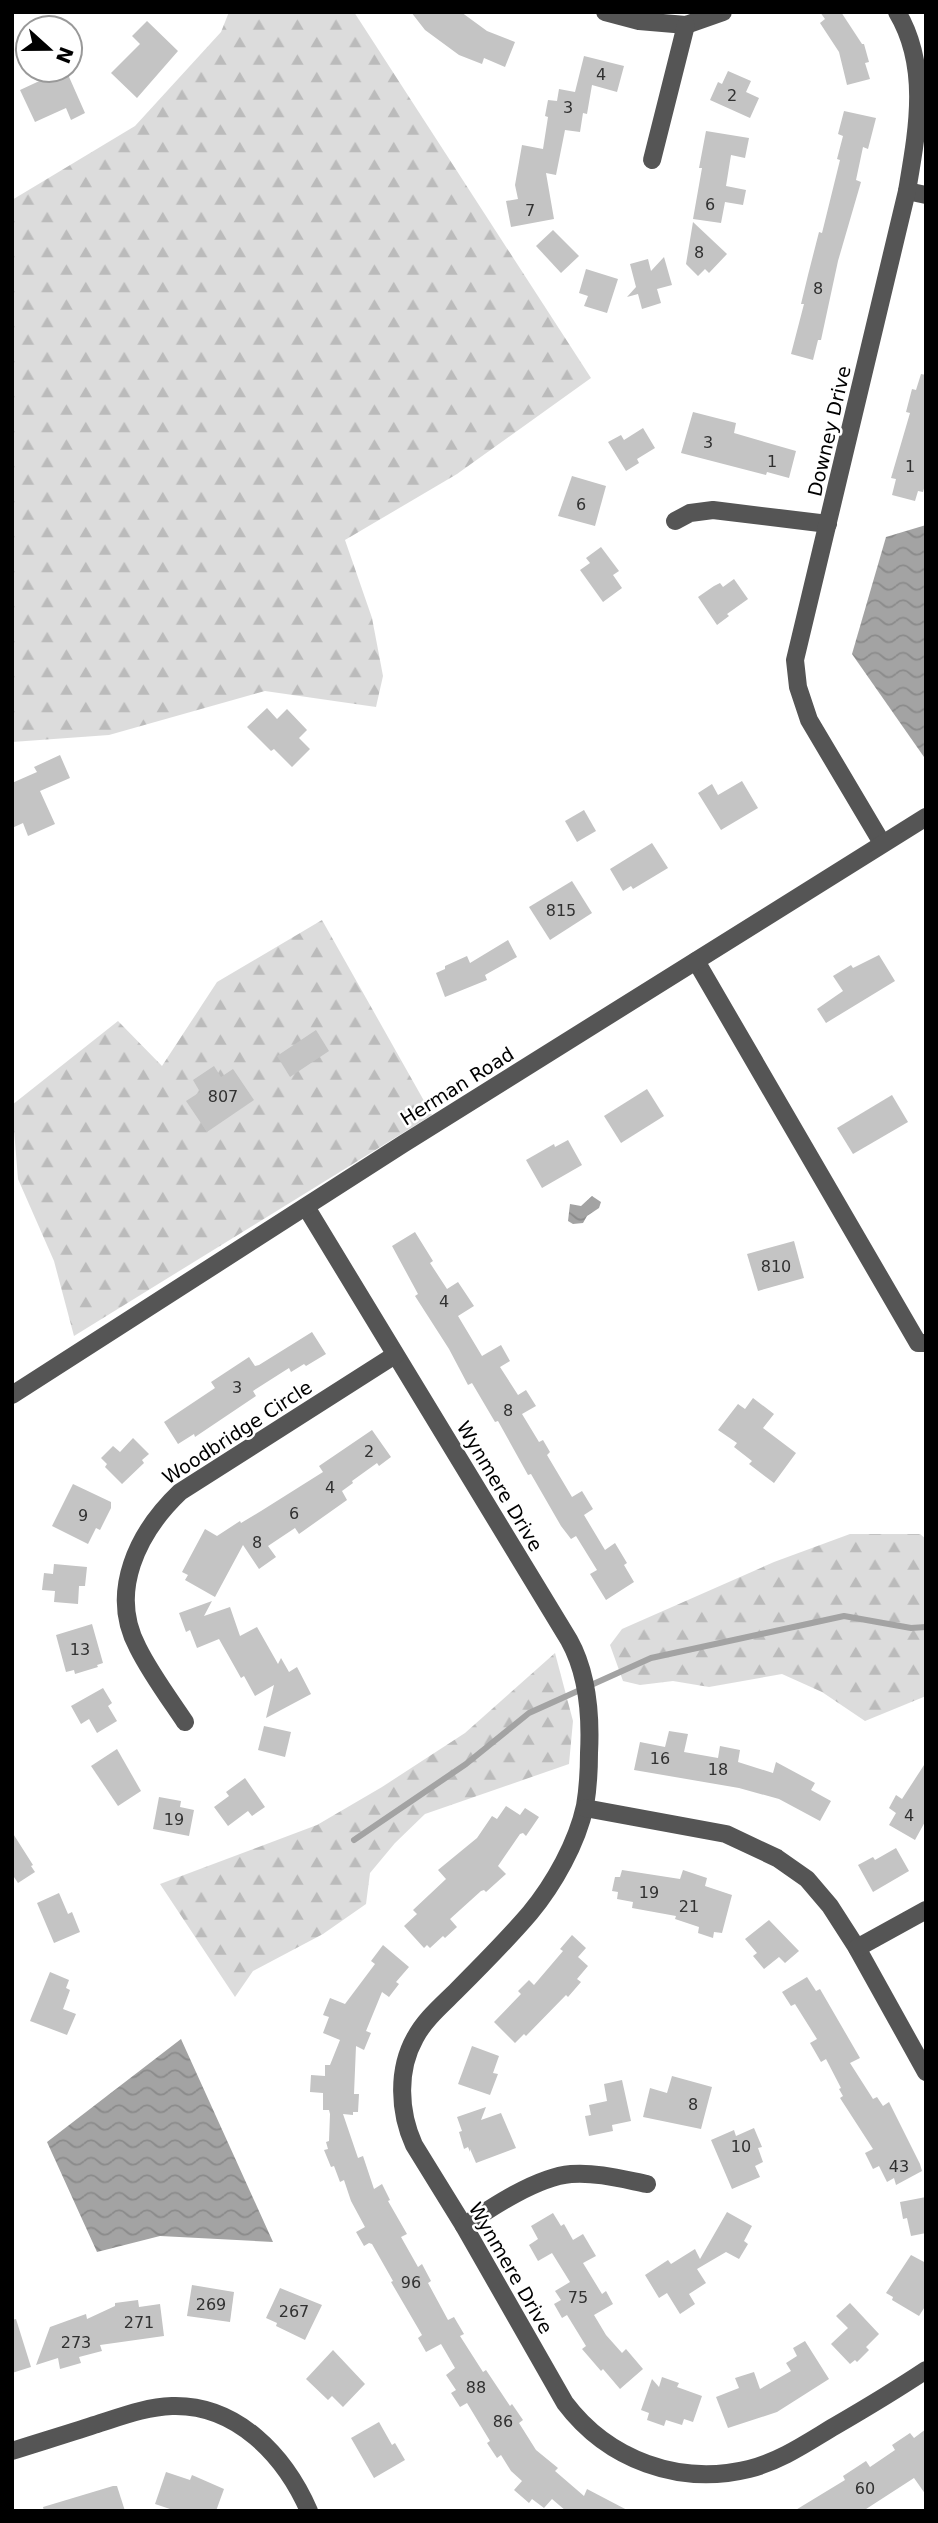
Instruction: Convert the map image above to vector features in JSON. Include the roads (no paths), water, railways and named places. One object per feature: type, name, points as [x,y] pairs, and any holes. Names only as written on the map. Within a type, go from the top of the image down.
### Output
[{"type":"street","points":[[605,12],[639,21],[686,25],[723,12]]},
{"type":"street","name":"Downey Drive","points":[[882,843],[809,720],[798,687],[795,660],[907,191],[918,110],[918,81],[912,46],[897,12]]},
{"type":"street","points":[[652,160],[686,25]]},
{"type":"street","points":[[907,191],[926,195]]},
{"type":"street","points":[[675,521],[690,513],[713,510],[828,524]]},
{"type":"street","name":"Herman Road","points":[[12,1395],[926,817]]},
{"type":"street","points":[[696,961],[918,1343],[926,1343]]},
{"type":"street","name":"Wynmere Drive","points":[[306,1207],[569,1640],[586,1687],[590,1745],[584,1808],[566,1856],[531,1912],[430,2017],[413,2040],[401,2093],[408,2132],[565,2403],[579,2422],[610,2447],[632,2459],[652,2467],[698,2473],[749,2469],[779,2458],[896,2391],[926,2370]]},
{"type":"street","name":"Woodbridge Circle","points":[[185,1722],[137,1647],[129,1623],[126,1602],[128,1578],[143,1536],[164,1507],[180,1492],[395,1355]]},
{"type":"street","points":[[584,1808],[726,1834],[777,1858],[813,1885],[857,1948],[926,2072]]},
{"type":"street","points":[[857,1948],[926,1910]]},
{"type":"street","points":[[464,2226],[553,2177],[573,2174],[599,2175],[647,2184]]},
{"type":"street","points":[[12,2451],[137,2411],[173,2406],[202,2410],[230,2419],[257,2437],[280,2460],[298,2486],[309,2511]]},
{"type":"water","points":[[926,525],[924,757],[852,654],[886,537]]},
{"type":"water","points":[[592,1196],[601,1202],[599,1208],[587,1216],[583,1223],[573,1224],[568,1221],[570,1204],[581,1206]]},
{"type":"water","points":[[181,2039],[273,2242],[160,2236],[97,2252],[47,2142]]},
{"type":"waterway","points":[[354,1840],[466,1764],[529,1713],[651,1658],[844,1616],[911,1628],[926,1627]]}]
